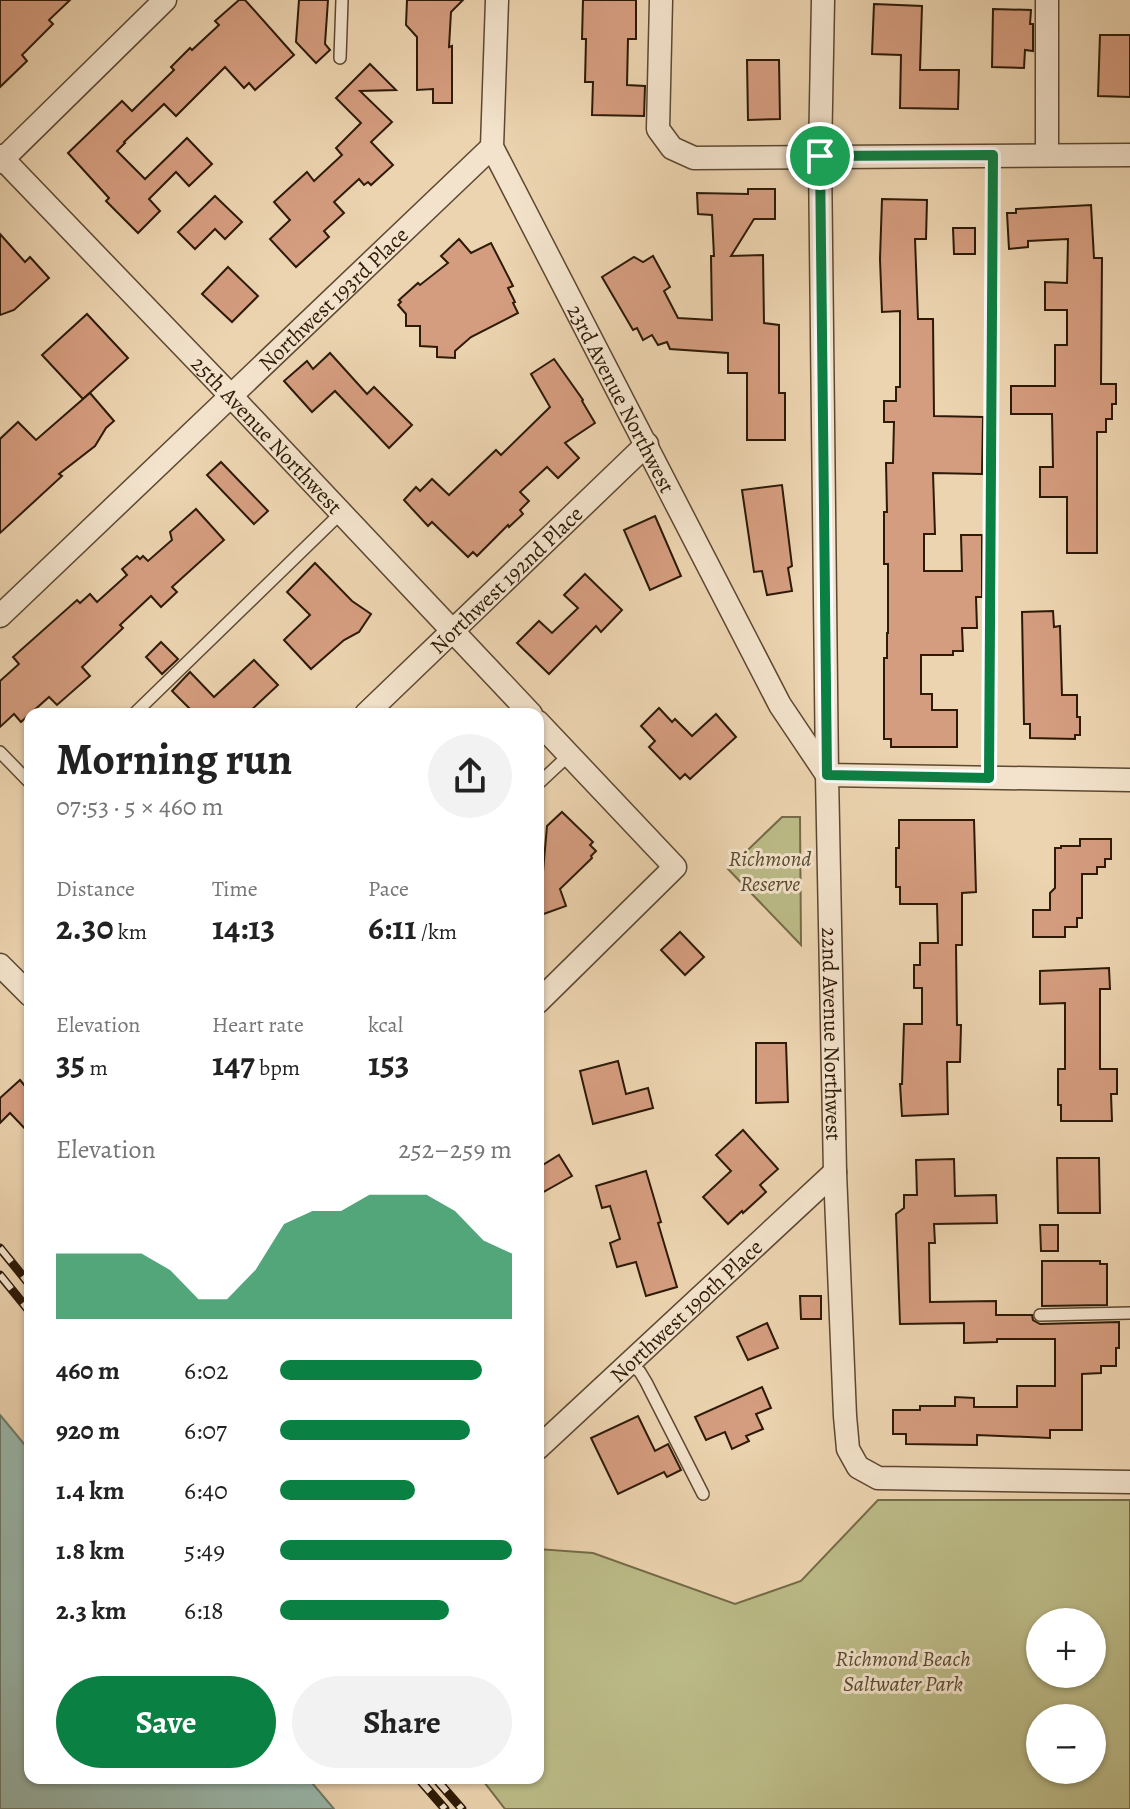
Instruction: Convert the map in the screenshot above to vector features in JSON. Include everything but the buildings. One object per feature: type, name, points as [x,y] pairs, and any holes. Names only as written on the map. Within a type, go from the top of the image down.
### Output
[{"type":"street","points":[[1,159],[165,0]]},
{"type":"street","name":"23rd Avenue Northwest","points":[[497,0],[492,147],[780,705],[827,775]]},
{"type":"street","points":[[661,0],[658,129],[672,148],[694,158],[1130,155]]},
{"type":"street","name":"22nd Avenue Northwest","points":[[823,0],[820,156],[827,775],[835,1172],[848,1449],[858,1467],[878,1478],[1130,1482]]},
{"type":"street","points":[[1047,0],[1047,155]]},
{"type":"street","name":"Northwest 193rd Place","points":[[0,616],[492,147]]},
{"type":"street","name":"25th Avenue Northwest","points":[[1,159],[232,397],[525,708]]},
{"type":"street","name":"Northwest 192nd Place","points":[[372,708],[647,444]]},
{"type":"street","points":[[544,728],[675,867],[544,996]]},
{"type":"street","points":[[827,775],[1130,780]]},
{"type":"street","points":[[0,965],[24,989]]},
{"type":"street","name":"Northwest 190th Place","points":[[544,1442],[835,1172]]},
{"type":"lane","points":[[340,58],[342,0]]},
{"type":"lane","points":[[989,778],[993,155]]},
{"type":"lane","points":[[140,708],[341,513]]},
{"type":"lane","points":[[0,752],[24,777]]},
{"type":"lane","points":[[544,778],[569,755]]},
{"type":"lane","points":[[1040,1315],[1130,1313]]},
{"type":"lane","points":[[629,1363],[646,1382],[703,1494]]},
{"type":"green space","name":"Richmond Reserve","points":[[782,817],[800,817],[801,945],[728,869]]},
{"type":"green space","name":"Richmond Beach Saltwater Park","points":[[878,1500],[1130,1500],[1130,1809],[505,1809],[486,1784],[544,1784],[544,1549],[593,1553],[735,1604],[801,1581]]},
{"type":"shaded area","points":[[0,1415],[24,1444],[24,1784],[313,1784],[334,1809],[0,1809]]},
{"type":"railway","points":[[0,1248],[24,1278]]},
{"type":"railway","points":[[0,1275],[24,1305]]},
{"type":"railway","points":[[423,1784],[445,1809]]},
{"type":"railway","points":[[440,1784],[462,1809]]},
{"type":"route","points":[[993,155],[989,778],[827,775],[820,156],[993,155]]}]
